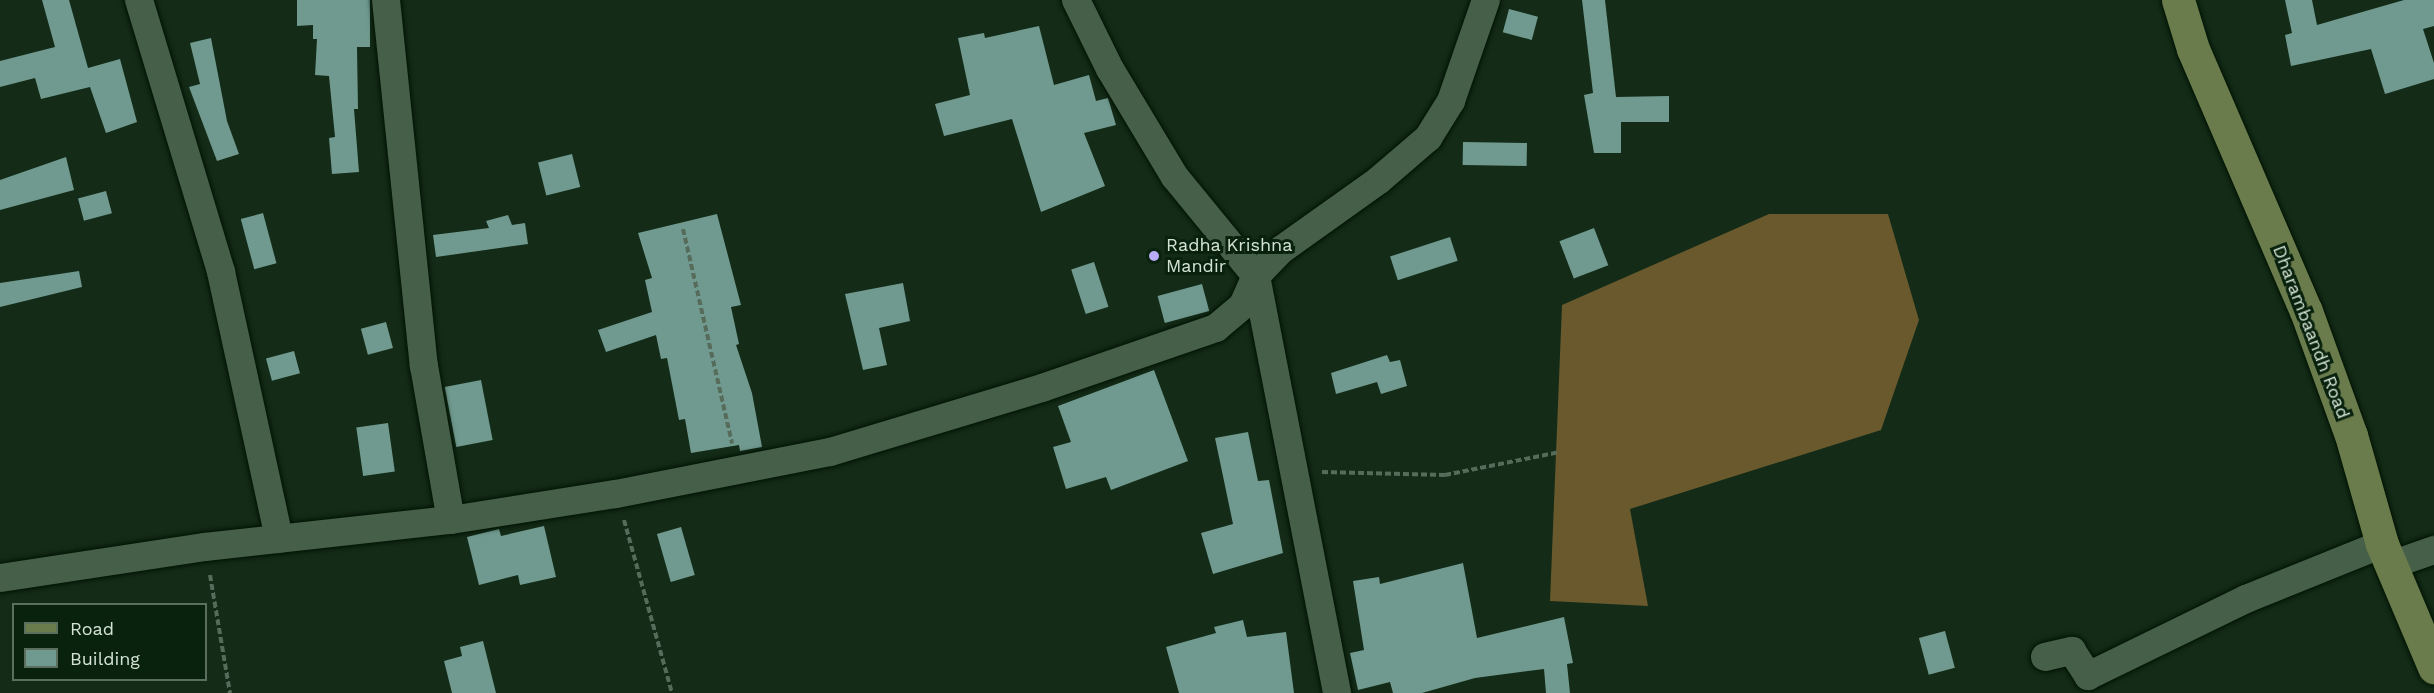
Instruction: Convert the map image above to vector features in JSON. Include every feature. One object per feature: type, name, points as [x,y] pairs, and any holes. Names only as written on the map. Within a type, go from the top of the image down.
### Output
[{"type":"main road","name":"Dharambaandh Road","points":[[2178,0],[2193,49],[2306,311],[2351,435],[2386,555],[2434,667]]},
{"type":"street","points":[[386,0],[424,366],[451,520]]},
{"type":"street","points":[[1076,0],[1110,69],[1175,177],[1256,276],[1337,693]]},
{"type":"street","points":[[0,578],[206,548],[451,520],[616,494],[738,470],[841,448],[1042,388],[1216,328],[1243,304],[1256,276],[1281,250],[1379,180],[1428,138],[1451,101],[1486,0]]},
{"type":"street","points":[[147,2],[221,272],[279,539]]},
{"type":"street","points":[[2045,657],[2073,651],[2088,676],[2246,599],[2386,555],[2434,550]]},
{"type":"path","points":[[683,229],[738,470]]},
{"type":"path","points":[[1294,474],[1444,475],[1560,452]]},
{"type":"path","points":[[616,494],[651,606],[672,693]]},
{"type":"path","points":[[206,548],[230,693]]},
{"type":"shaded area","points":[[1769,214],[1888,214],[1919,320],[1881,430],[1630,509],[1648,606],[1550,601],[1562,305]]},
{"type":"building","points":[[42,0],[69,0],[88,68],[120,59],[137,122],[106,133],[90,87],[41,99],[35,78],[0,87],[0,61],[55,47]]},
{"type":"building","points":[[297,0],[370,0],[370,47],[357,47],[358,109],[354,109],[359,172],[332,174],[329,138],[335,137],[329,76],[315,75],[317,39],[313,39],[313,25],[297,26]]},
{"type":"building","points":[[1582,0],[1605,0],[1616,97],[1669,96],[1669,122],[1621,122],[1621,153],[1594,153],[1584,95],[1593,93]]},
{"type":"building","points":[[2285,0],[2312,0],[2317,25],[2404,0],[2434,0],[2434,26],[2423,29],[2434,63],[2434,79],[2385,94],[2371,49],[2291,66],[2285,35],[2292,33]]},
{"type":"building","points":[[1509,9],[1538,17],[1532,40],[1503,32]]},
{"type":"building","points":[[1039,26],[1054,85],[1089,75],[1096,101],[1108,98],[1116,125],[1084,133],[1105,186],[1041,212],[1012,119],[944,136],[935,104],[970,95],[958,38],[984,33],[985,38]]},
{"type":"building","points":[[211,38],[227,121],[239,154],[217,161],[189,87],[200,84],[190,43]]},
{"type":"building","points":[[1463,142],[1527,143],[1527,166],[1463,165]]},
{"type":"building","points":[[572,154],[580,187],[546,195],[538,162]]},
{"type":"building","points":[[66,157],[74,190],[0,210],[0,180]]},
{"type":"building","points":[[106,191],[112,213],[84,221],[78,199]]},
{"type":"building","points":[[263,213],[276,263],[254,269],[241,219]]},
{"type":"building","points":[[717,214],[741,305],[731,307],[739,344],[736,345],[752,393],[762,447],[740,451],[739,445],[691,453],[685,419],[679,420],[667,358],[661,359],[656,335],[606,352],[598,330],[652,312],[645,280],[652,278],[638,233]]},
{"type":"building","points":[[508,215],[512,225],[525,223],[528,244],[436,257],[433,235],[489,228],[486,221]]},
{"type":"building","points":[[1594,228],[1608,265],[1574,279],[1559,241]]},
{"type":"building","points":[[1450,237],[1458,261],[1398,280],[1390,256]]},
{"type":"building","points":[[1094,262],[1109,307],[1086,314],[1071,269]]},
{"type":"building","points":[[79,271],[82,287],[0,307],[0,283]]},
{"type":"building","points":[[903,283],[910,321],[879,328],[887,365],[863,370],[845,294]]},
{"type":"building","points":[[1202,284],[1209,311],[1165,323],[1158,296]]},
{"type":"building","points":[[386,322],[393,348],[368,355],[361,329]]},
{"type":"building","points":[[294,351],[300,373],[272,381],[266,359]]},
{"type":"building","points":[[1387,355],[1390,362],[1400,360],[1407,386],[1381,394],[1377,382],[1336,394],[1331,373]]},
{"type":"building","points":[[1154,370],[1188,461],[1111,490],[1106,477],[1066,489],[1053,447],[1071,442],[1058,406]]},
{"type":"building","points":[[481,380],[493,440],[456,447],[445,387]]},
{"type":"building","points":[[388,423],[395,472],[363,476],[356,427]]},
{"type":"building","points":[[1248,432],[1258,481],[1269,480],[1283,553],[1213,574],[1201,533],[1233,524],[1215,438]]},
{"type":"building","points":[[544,526],[556,577],[520,585],[518,575],[479,585],[467,537],[499,529],[501,536]]},
{"type":"building","points":[[681,527],[695,575],[671,582],[657,534]]},
{"type":"building","points":[[1463,563],[1477,638],[1564,617],[1573,663],[1567,664],[1570,693],[1546,693],[1544,669],[1475,678],[1422,693],[1393,693],[1390,682],[1358,690],[1350,653],[1364,650],[1353,581],[1379,577],[1380,584]]},
{"type":"building","points":[[1243,620],[1247,637],[1286,632],[1294,693],[1179,693],[1166,647],[1216,633],[1214,627]]},
{"type":"building","points":[[1945,631],[1955,668],[1929,675],[1919,638]]},
{"type":"building","points":[[483,641],[496,693],[452,693],[444,661],[462,656],[460,647]]},
{"type":"place","name":"Radha Krishna Mandir","points":[[1154,256]]}]
